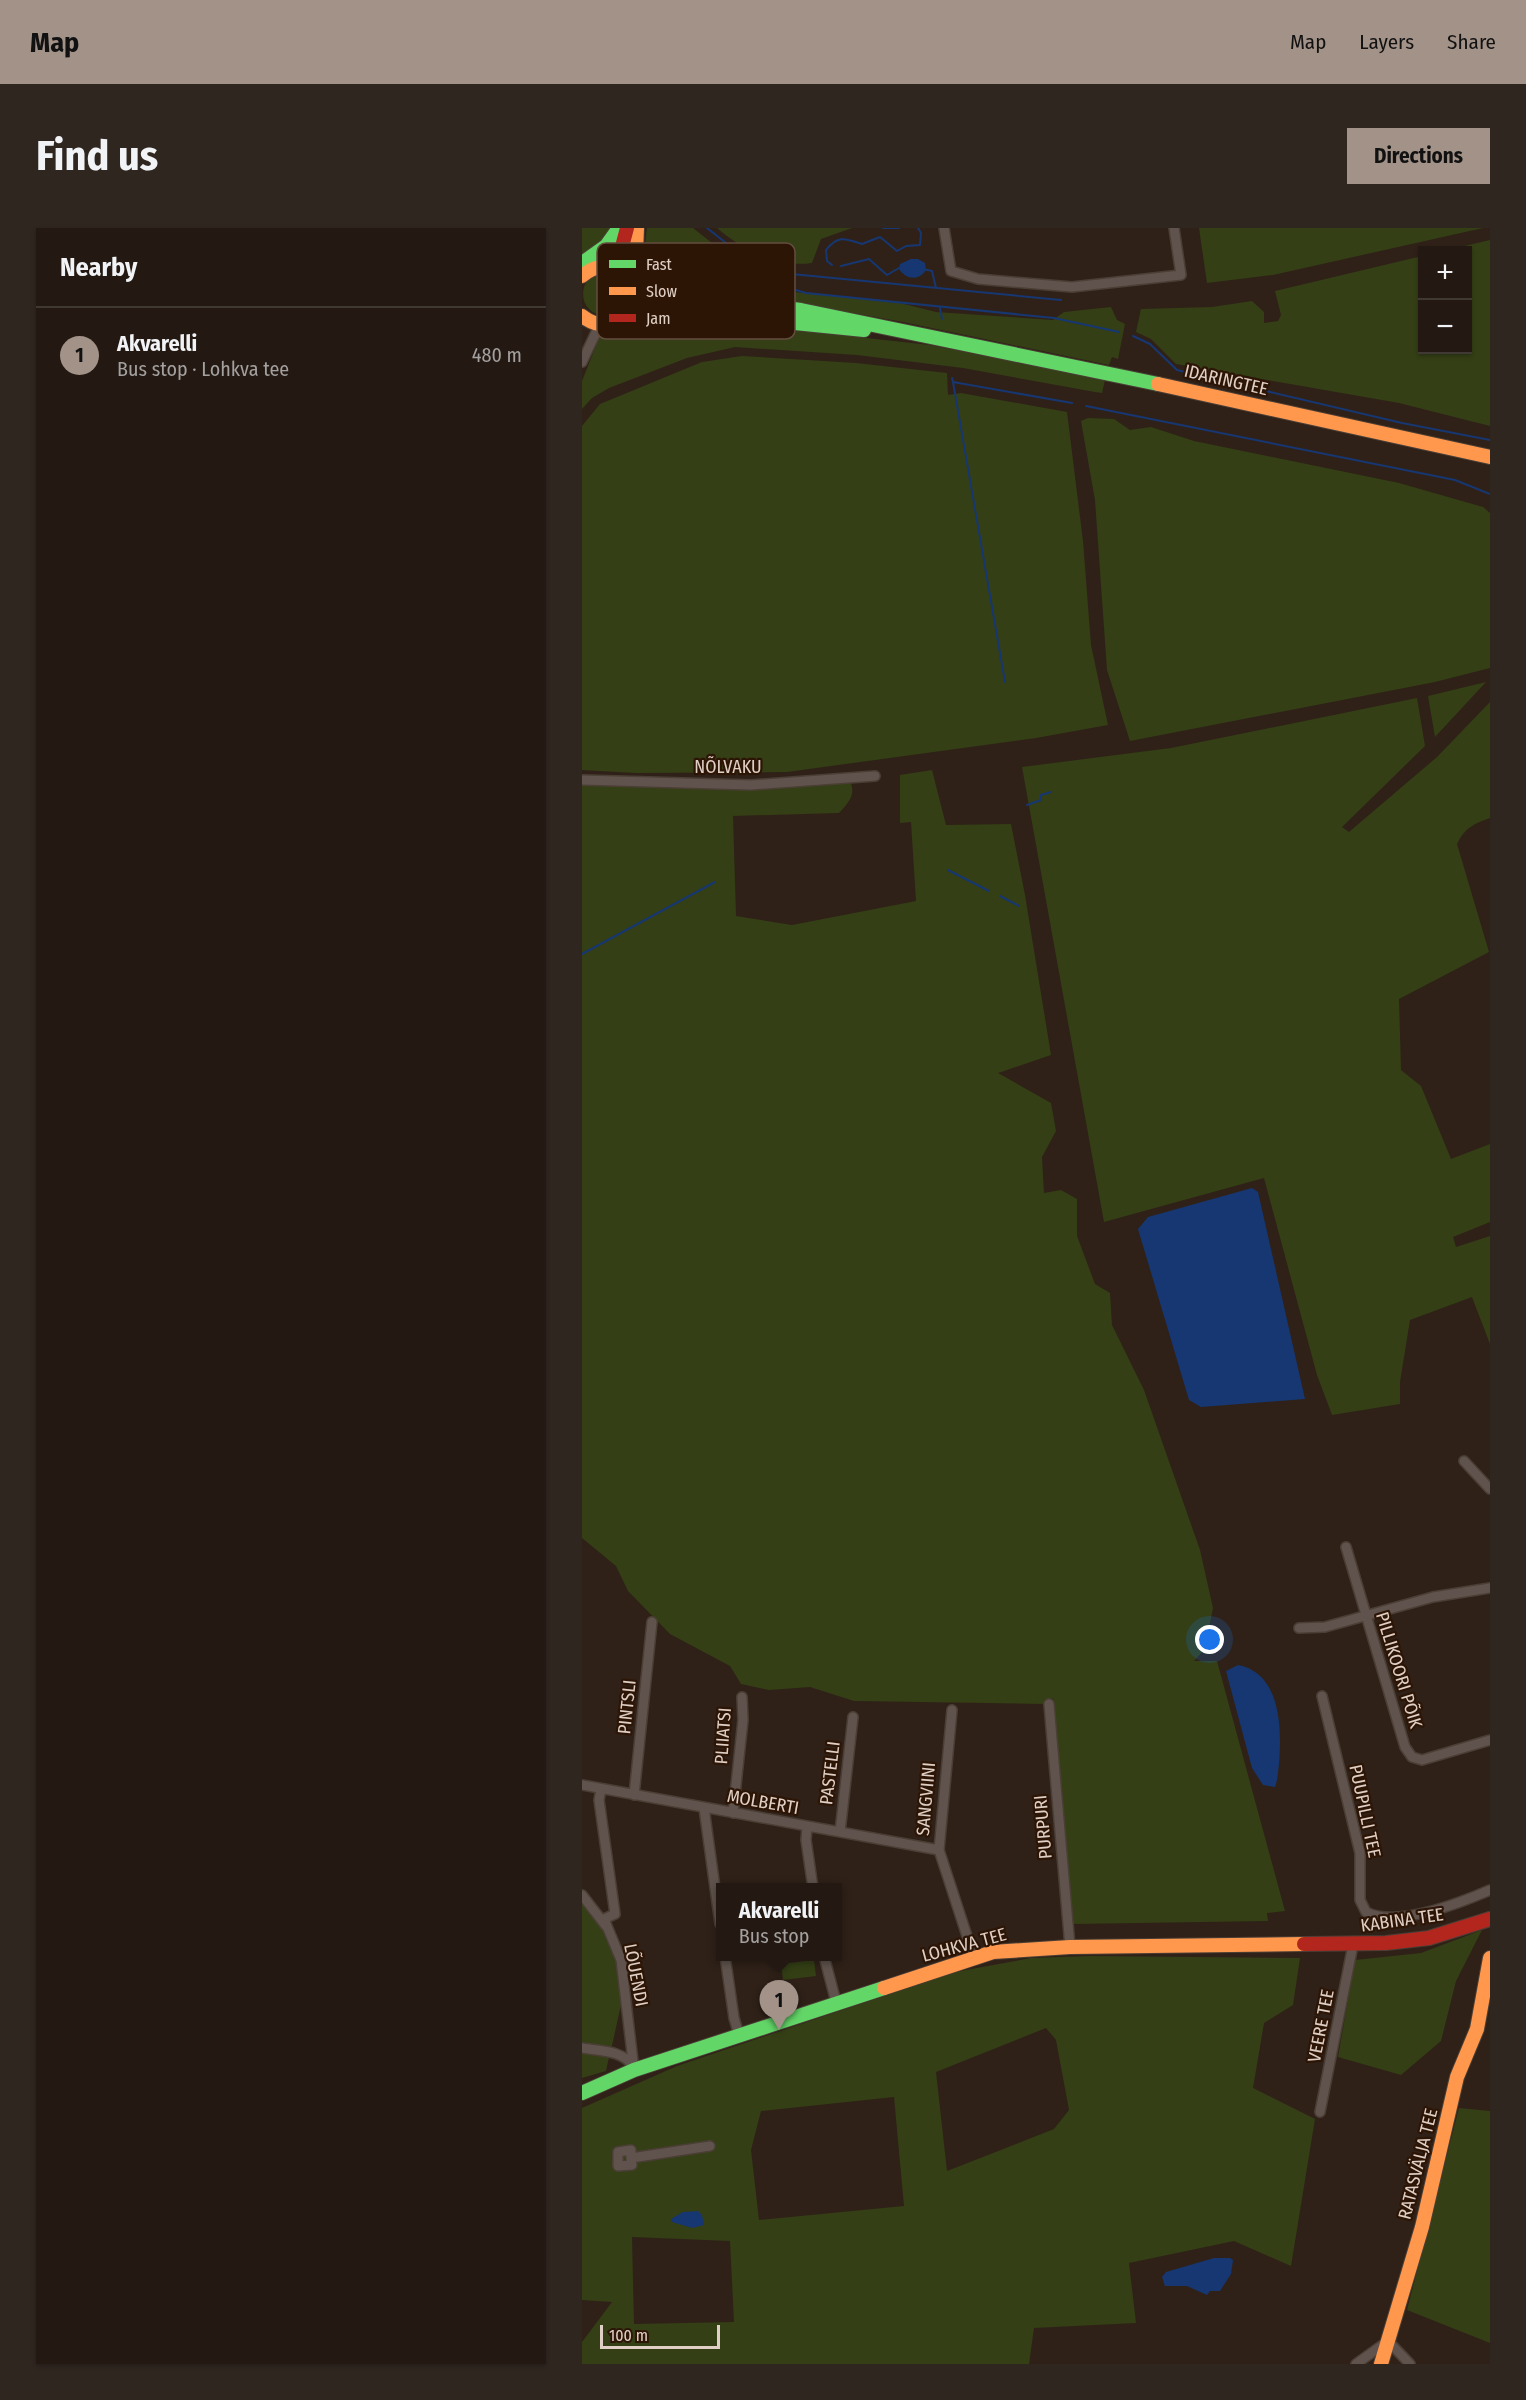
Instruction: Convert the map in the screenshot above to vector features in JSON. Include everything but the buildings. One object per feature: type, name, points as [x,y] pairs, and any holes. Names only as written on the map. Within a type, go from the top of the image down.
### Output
[{"type":"street","points":[[608,243],[619,228]]},
{"type":"street","points":[[623,243],[627,228]]},
{"type":"street","points":[[635,243],[637,228]]},
{"type":"street","points":[[944,228],[951,271],[978,279],[1072,287],[1181,275],[1174,228]]},
{"type":"street","points":[[583,271],[597,256]]},
{"type":"street","name":"IDARINGTEE","points":[[795,310],[848,318],[1129,377],[1490,457]]},
{"type":"street","points":[[582,316],[597,322]]},
{"type":"street","name":"IDARINGTEE","points":[[795,324],[953,341]]},
{"type":"street","points":[[582,362],[597,339]]},
{"type":"street","name":"NÕLVAKU","points":[[582,780],[751,785],[875,776]]},
{"type":"street","points":[[1464,1461],[1490,1488]]},
{"type":"street","name":"PILLIKOORI PÕIK","points":[[1346,1547],[1405,1747],[1412,1757],[1422,1760],[1490,1740]]},
{"type":"street","points":[[1299,1628],[1325,1627],[1433,1597],[1490,1588]]},
{"type":"street","name":"PINTSLI","points":[[634,1795],[652,1623]]},
{"type":"street","name":"PUUPILLI TEE","points":[[1322,1696],[1360,1853],[1360,1900],[1366,1912],[1377,1915],[1423,1913],[1490,1890]]},
{"type":"street","name":"PLIIATSI","points":[[733,1813],[743,1720],[742,1697]]},
{"type":"street","name":"PURPURI","points":[[1049,1704],[1071,1947]]},
{"type":"street","name":"SANGVIINI","points":[[952,1710],[939,1850],[967,1936],[971,1958]]},
{"type":"street","name":"PASTELLI","points":[[840,1832],[853,1717]]},
{"type":"street","name":"MOLBERTI","points":[[582,1785],[939,1850]]},
{"type":"street","name":"LÕUENDI","points":[[602,1789],[599,1800],[615,1914],[604,1919],[621,1960],[634,2070]]},
{"type":"street","points":[[704,1808],[716,1895]]},
{"type":"street","points":[[807,1827],[806,1840],[812,1883]]},
{"type":"street","points":[[582,1895],[606,1926]]},
{"type":"street","name":"KABINA TEE","points":[[1353,1945],[1429,1938],[1490,1919]]},
{"type":"street","name":"LOHKVA TEE","points":[[582,2093],[634,2070],[836,2002],[971,1958],[1011,1949],[1353,1945]]},
{"type":"street","name":"VEERE TEE","points":[[1320,2112],[1353,1945]]},
{"type":"street","name":"RATASVÄLJA TEE","points":[[1381,2364],[1422,2227],[1457,2077],[1477,2029],[1490,1958]]},
{"type":"street","points":[[726,1961],[734,2018],[739,2035]]},
{"type":"street","points":[[825,1961],[836,2002]]},
{"type":"street","points":[[582,2048],[622,2055],[629,2060],[634,2070]]},
{"type":"street","points":[[631,2158],[710,2146]]},
{"type":"street","points":[[1356,2364],[1388,2341],[1410,2364]]},
{"type":"green space","points":[[582,228],[613,228],[601,243],[597,243],[597,247],[582,258]]},
{"type":"green space","points":[[647,228],[693,228],[712,243],[646,243]]},
{"type":"green space","points":[[717,228],[852,228],[821,239],[812,263],[795,264],[795,243],[738,243]]},
{"type":"green space","points":[[1199,228],[1483,228],[1273,275],[1207,283]]},
{"type":"green space","points":[[1490,240],[1490,426],[1399,403],[1176,364],[1151,339],[1136,332],[1141,309],[1212,307],[1252,301],[1264,312],[1264,323],[1278,321],[1281,315],[1275,291],[1418,257],[1418,354],[1472,354],[1472,246],[1464,246]]},
{"type":"green space","points":[[596,273],[597,315],[584,303],[583,294],[584,285]]},
{"type":"green space","points":[[795,292],[896,302],[936,312],[1053,320],[1064,312],[1111,307],[1117,320],[1125,324],[1118,359],[1112,357],[1109,365],[903,322],[795,303]]},
{"type":"green space","points":[[795,331],[930,345],[1105,380],[1102,393],[963,368],[857,355],[735,347],[687,358],[609,388],[592,398],[582,409],[582,381],[599,339],[795,339]]},
{"type":"green space","points":[[742,356],[856,363],[947,373],[948,395],[961,393],[1067,412],[1083,541],[1091,645],[1108,725],[1036,738],[787,772],[636,773],[582,770],[582,426],[600,404],[702,362]]},
{"type":"green space","points":[[1088,418],[1114,419],[1130,430],[1151,427],[1194,441],[1399,483],[1483,507],[1490,513],[1490,668],[1435,682],[1130,741],[1107,670],[1095,500],[1081,421]]},
{"type":"green space","points":[[1486,682],[1435,737],[1428,696]]},
{"type":"green space","points":[[1417,698],[1425,746],[1342,827],[1349,832],[1437,757],[1490,702],[1490,818],[1470,827],[1457,844],[1489,952],[1399,999],[1401,1070],[1421,1086],[1451,1159],[1490,1144],[1490,1222],[1453,1237],[1456,1247],[1490,1236],[1490,1344],[1472,1297],[1410,1320],[1400,1382],[1400,1404],[1332,1415],[1317,1375],[1264,1178],[1104,1222],[1022,767],[1171,748]]},
{"type":"green space","points":[[932,770],[946,825],[1011,824],[1051,1055],[998,1073],[1051,1103],[1056,1131],[1042,1157],[1044,1193],[1061,1190],[1077,1199],[1077,1236],[1095,1284],[1110,1293],[1112,1325],[1144,1390],[1200,1550],[1213,1608],[1205,1649],[1194,1661],[1217,1661],[1285,1911],[1267,1913],[1268,1921],[1072,1924],[1053,1698],[1047,1704],[854,1701],[810,1687],[769,1690],[741,1684],[730,1666],[670,1634],[628,1591],[616,1566],[582,1538],[582,782],[735,786],[848,778],[852,788],[851,797],[839,813],[733,816],[736,916],[792,925],[916,901],[911,822],[900,823],[900,775]]},
{"type":"green space","points":[[582,1895],[606,1926],[625,1987],[611,2050],[582,2046]]},
{"type":"green space","points":[[1482,1930],[1456,1981],[1441,2041],[1401,2075],[1338,2057],[1355,1960],[1421,1953]]},
{"type":"green space","points":[[1090,1956],[1300,1958],[1293,2005],[1264,2023],[1253,2088],[1315,2119],[1291,2266],[1234,2241],[1129,2263],[1136,2323],[1034,2328],[1029,2364],[582,2364],[582,2342],[612,2302],[582,2300],[582,2108],[677,2066],[955,1972],[1031,1958]],"holes":[[[1046,2028],[1056,2040],[1069,2110],[1054,2129],[947,2171],[936,2072]],[[894,2097],[904,2206],[759,2220],[751,2150],[761,2111]],[[632,2237],[730,2241],[734,2322],[634,2324]]]},
{"type":"green space","points":[[814,1961],[816,1976],[783,1980],[781,1964]]},
{"type":"green space","points":[[582,2050],[609,2057],[606,2071],[582,2078]]},
{"type":"green space","points":[[1459,2108],[1490,2111],[1490,2343],[1407,2310]]},
{"type":"water","points":[[911,259],[918,259],[925,263],[926,270],[920,276],[909,277],[899,269],[900,264]]},
{"type":"water","points":[[1252,1188],[1258,1192],[1305,1399],[1201,1407],[1189,1400],[1138,1229],[1148,1217]]},
{"type":"water","points":[[1238,1665],[1252,1670],[1263,1679],[1276,1704],[1280,1750],[1275,1787],[1263,1785],[1252,1768],[1226,1671]]},
{"type":"water","points":[[698,2211],[702,2215],[704,2225],[692,2228],[672,2222],[671,2219],[683,2212]]},
{"type":"water","points":[[1214,2258],[1233,2260],[1231,2274],[1220,2291],[1210,2291],[1207,2295],[1187,2286],[1165,2286],[1162,2277],[1166,2272]]},
{"type":"waterway","points":[[707,228],[726,243]]},
{"type":"waterway","points":[[883,228],[899,228]]},
{"type":"waterway","points":[[832,265],[827,261],[826,250],[839,240],[847,239],[862,244],[880,237],[897,251],[906,246],[920,245],[921,233],[918,228]]},
{"type":"waterway","points":[[841,266],[869,259],[887,275],[899,268]]},
{"type":"waterway","points":[[923,269],[932,271],[936,288]]},
{"type":"waterway","points":[[795,274],[1061,300]]},
{"type":"waterway","points":[[795,290],[806,293],[1054,318],[1119,332]]},
{"type":"waterway","points":[[940,308],[942,319]]},
{"type":"waterway","points":[[1133,336],[1150,344],[1177,370],[1402,423],[1490,440]]},
{"type":"waterway","points":[[952,378],[953,382],[1072,403]]},
{"type":"waterway","points":[[953,382],[1005,682]]},
{"type":"waterway","points":[[1086,406],[1455,480],[1490,494]]},
{"type":"waterway","points":[[1027,805],[1041,800],[1041,795],[1051,792]]},
{"type":"waterway","points":[[948,870],[989,891]]},
{"type":"waterway","points":[[582,954],[715,882]]},
{"type":"waterway","points":[[1000,896],[1019,906]]},
{"type":"traffic: fast","points":[[608,243],[619,228]]},
{"type":"traffic: fast","points":[[582,263],[597,252]]},
{"type":"traffic: fast","points":[[795,309],[1158,384]]},
{"type":"traffic: fast","points":[[795,323],[864,330]]},
{"type":"traffic: fast","points":[[582,2093],[634,2070],[884,1988]]},
{"type":"traffic: slow","points":[[636,243],[637,228]]},
{"type":"traffic: slow","points":[[582,276],[597,268]]},
{"type":"traffic: slow","points":[[582,316],[597,324]]},
{"type":"traffic: slow","points":[[1158,384],[1490,457]]},
{"type":"traffic: slow","points":[[884,1988],[993,1952],[1070,1947],[1304,1944]]},
{"type":"traffic: slow","points":[[1381,2364],[1422,2227],[1457,2077],[1477,2029],[1490,1958]]},
{"type":"traffic: jam","points":[[623,243],[627,228]]},
{"type":"traffic: jam","points":[[1304,1944],[1386,1943],[1429,1938],[1490,1919]]},
{"type":"place","name":"Akvarelli","points":[[779,2030]]}]
